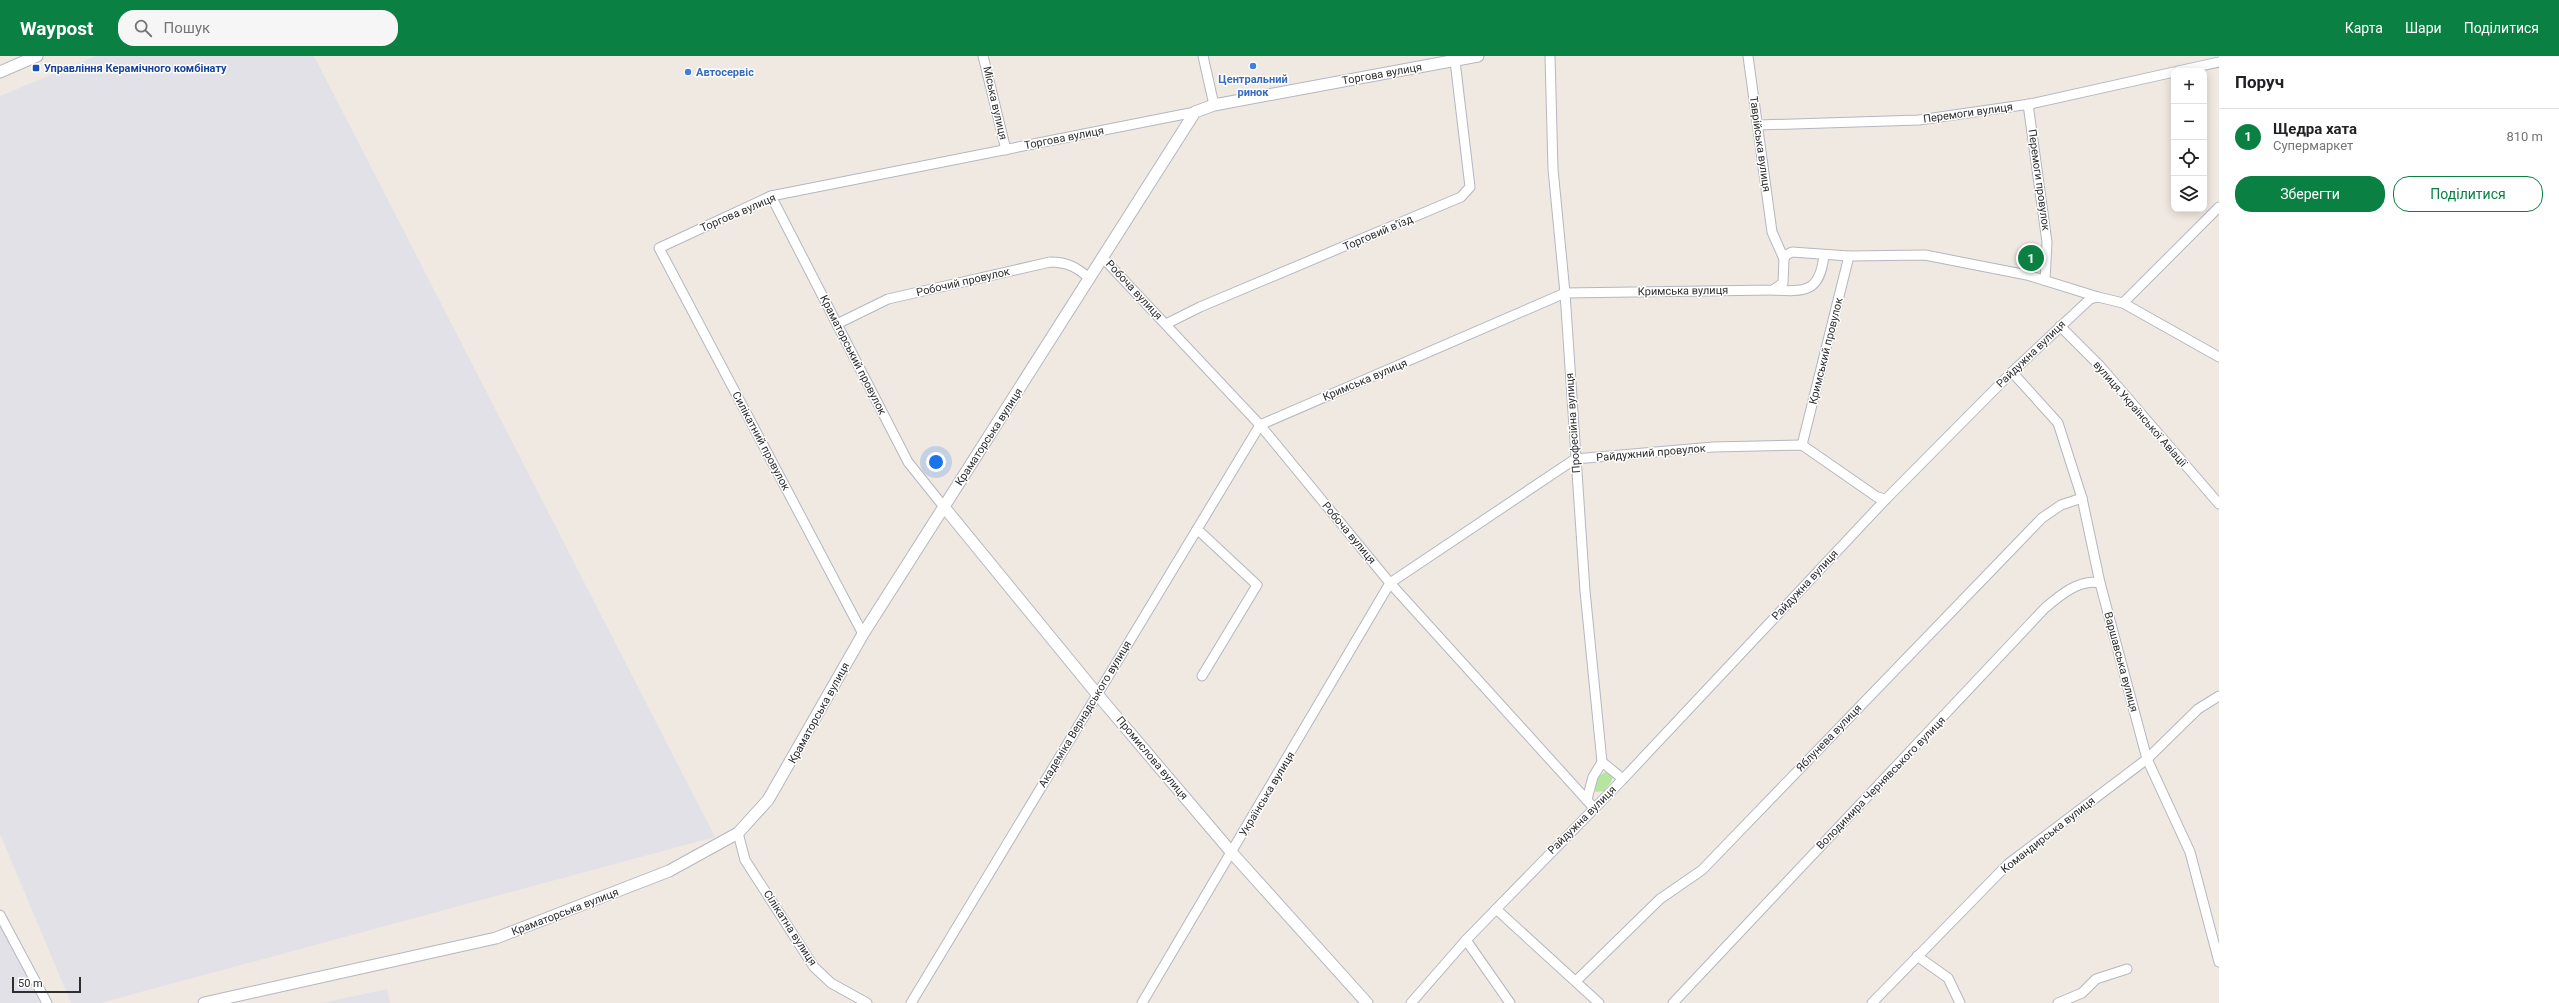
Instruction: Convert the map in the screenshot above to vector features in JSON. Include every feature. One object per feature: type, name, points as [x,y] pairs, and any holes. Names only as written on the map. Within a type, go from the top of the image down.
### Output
[{"type":"street","points":[[0,72],[37,56]]},
{"type":"street","name":"Міська вулиця","points":[[984,56],[1006,150]]},
{"type":"street","points":[[1203,56],[1214,105]]},
{"type":"street","name":"Торгова вулиця","points":[[659,248],[771,196],[1195,112],[1214,105],[1478,56]]},
{"type":"street","name":"Професійна вулиця","points":[[1550,56],[1553,169],[1565,293],[1575,460],[1602,762]]},
{"type":"street","name":"Таврійська вулиця","points":[[1748,56],[1772,232],[1784,259]]},
{"type":"street","name":"Торговий в’їзд","points":[[1166,324],[1200,307],[1461,197],[1470,187],[1455,60]]},
{"type":"street","points":[[2192,68],[2219,62]]},
{"type":"street","name":"Перемоги вулиця","points":[[1758,125],[1919,120],[2028,104],[2171,73]]},
{"type":"street","name":"Перемоги провулок","points":[[2028,104],[2047,242],[2045,280]]},
{"type":"street","name":"Краматорська вулиця","points":[[204,1003],[496,938],[669,871],[738,833],[768,800],[863,634],[1195,112]]},
{"type":"street","name":"Краматорський провулок","points":[[771,196],[908,462],[944,507]]},
{"type":"street","points":[[2123,303],[2219,207]]},
{"type":"street","points":[[1772,232],[1783,244],[1797,252]]},
{"type":"street","name":"Силікатний провулок","points":[[659,248],[863,634]]},
{"type":"street","points":[[1773,290],[1781,287],[1784,281],[1784,259],[1789,253],[1797,252],[1849,256],[1925,255],[2045,280],[2098,297],[2123,303],[2219,357]]},
{"type":"street","name":"Кримська вулиця","points":[[1260,425],[1565,293],[1773,290],[1799,291],[1811,287],[1820,276],[1824,255]]},
{"type":"street","name":"Кримський провулок","points":[[1802,445],[1849,256]]},
{"type":"street","name":"Робоча вулиця","points":[[1103,258],[1260,425],[1390,583],[1594,808]]},
{"type":"street","name":"Робочий провулок","points":[[837,324],[888,299],[1050,262],[1065,262],[1080,269],[1090,279]]},
{"type":"street","name":"Райдужна вулиця","points":[[1411,1003],[1466,940],[1623,779],[1886,499],[2012,372],[2082,305],[2098,297]]},
{"type":"street","name":"вулиця Української Авіації","points":[[2060,326],[2100,366],[2219,504]]},
{"type":"street","name":"Варшавська вулиця","points":[[2012,372],[2058,423],[2082,498],[2100,583],[2147,759],[2190,852],[2215,928],[2219,962]]},
{"type":"street","name":"Академіка Вернадського вулиця","points":[[911,1003],[1260,425]]},
{"type":"street","points":[[1802,445],[1877,497],[1886,499]]},
{"type":"street","name":"Райдужний провулок","points":[[1390,583],[1575,460],[1713,447],[1802,445]]},
{"type":"street","name":"Яблунева вулиця","points":[[1576,981],[1660,899],[1702,870],[2042,518],[2061,505],[2082,498]]},
{"type":"street","name":"Промислова вулиця","points":[[944,507],[1097,694],[1232,853],[1367,1003]]},
{"type":"street","points":[[1197,529],[1257,585],[1202,676]]},
{"type":"street","name":"Володимира Чернявського вулиця","points":[[1673,1003],[2045,608],[2071,589],[2090,582],[2100,583]]},
{"type":"street","name":"Українська вулиця","points":[[1142,1003],[1232,853],[1390,583]]},
{"type":"street","name":"Командирська вулиця","points":[[1872,1003],[2008,864],[2147,759],[2198,709],[2219,696]]},
{"type":"street","points":[[1587,799],[1592,777],[1602,762],[1623,779]]},
{"type":"street","name":"Сілікатна вулиця","points":[[738,833],[745,860],[814,967],[831,983],[867,1003]]},
{"type":"street","points":[[1496,909],[1599,1003]]},
{"type":"street","points":[[0,915],[47,1003]]},
{"type":"street","points":[[1466,940],[1510,1003]]},
{"type":"street","points":[[1917,956],[1948,978],[1960,1003]]},
{"type":"street","points":[[2058,1003],[2082,992],[2096,979],[2127,969]]},
{"type":"shaded area","points":[[96,56],[314,56],[715,837],[100,1003],[71,1003],[0,834],[0,96]]},
{"type":"shaded area","points":[[0,925],[40,1003],[0,1003]]},
{"type":"shaded area","points":[[387,989],[390,1003],[322,1003]]},
{"type":"green space","points":[[1605,772],[1613,776],[1611,782],[1604,791],[1596,792],[1594,785],[1595,779]]},
{"type":"place","name":"Центральний ринок","points":[[1253,66]]},
{"type":"place","name":"Управління Керамічного комбінату","points":[[36,68]]},
{"type":"place","name":"Автосервіс","points":[[688,72]]},
{"type":"place","name":"Щедра хата","points":[[2031,258]]}]
